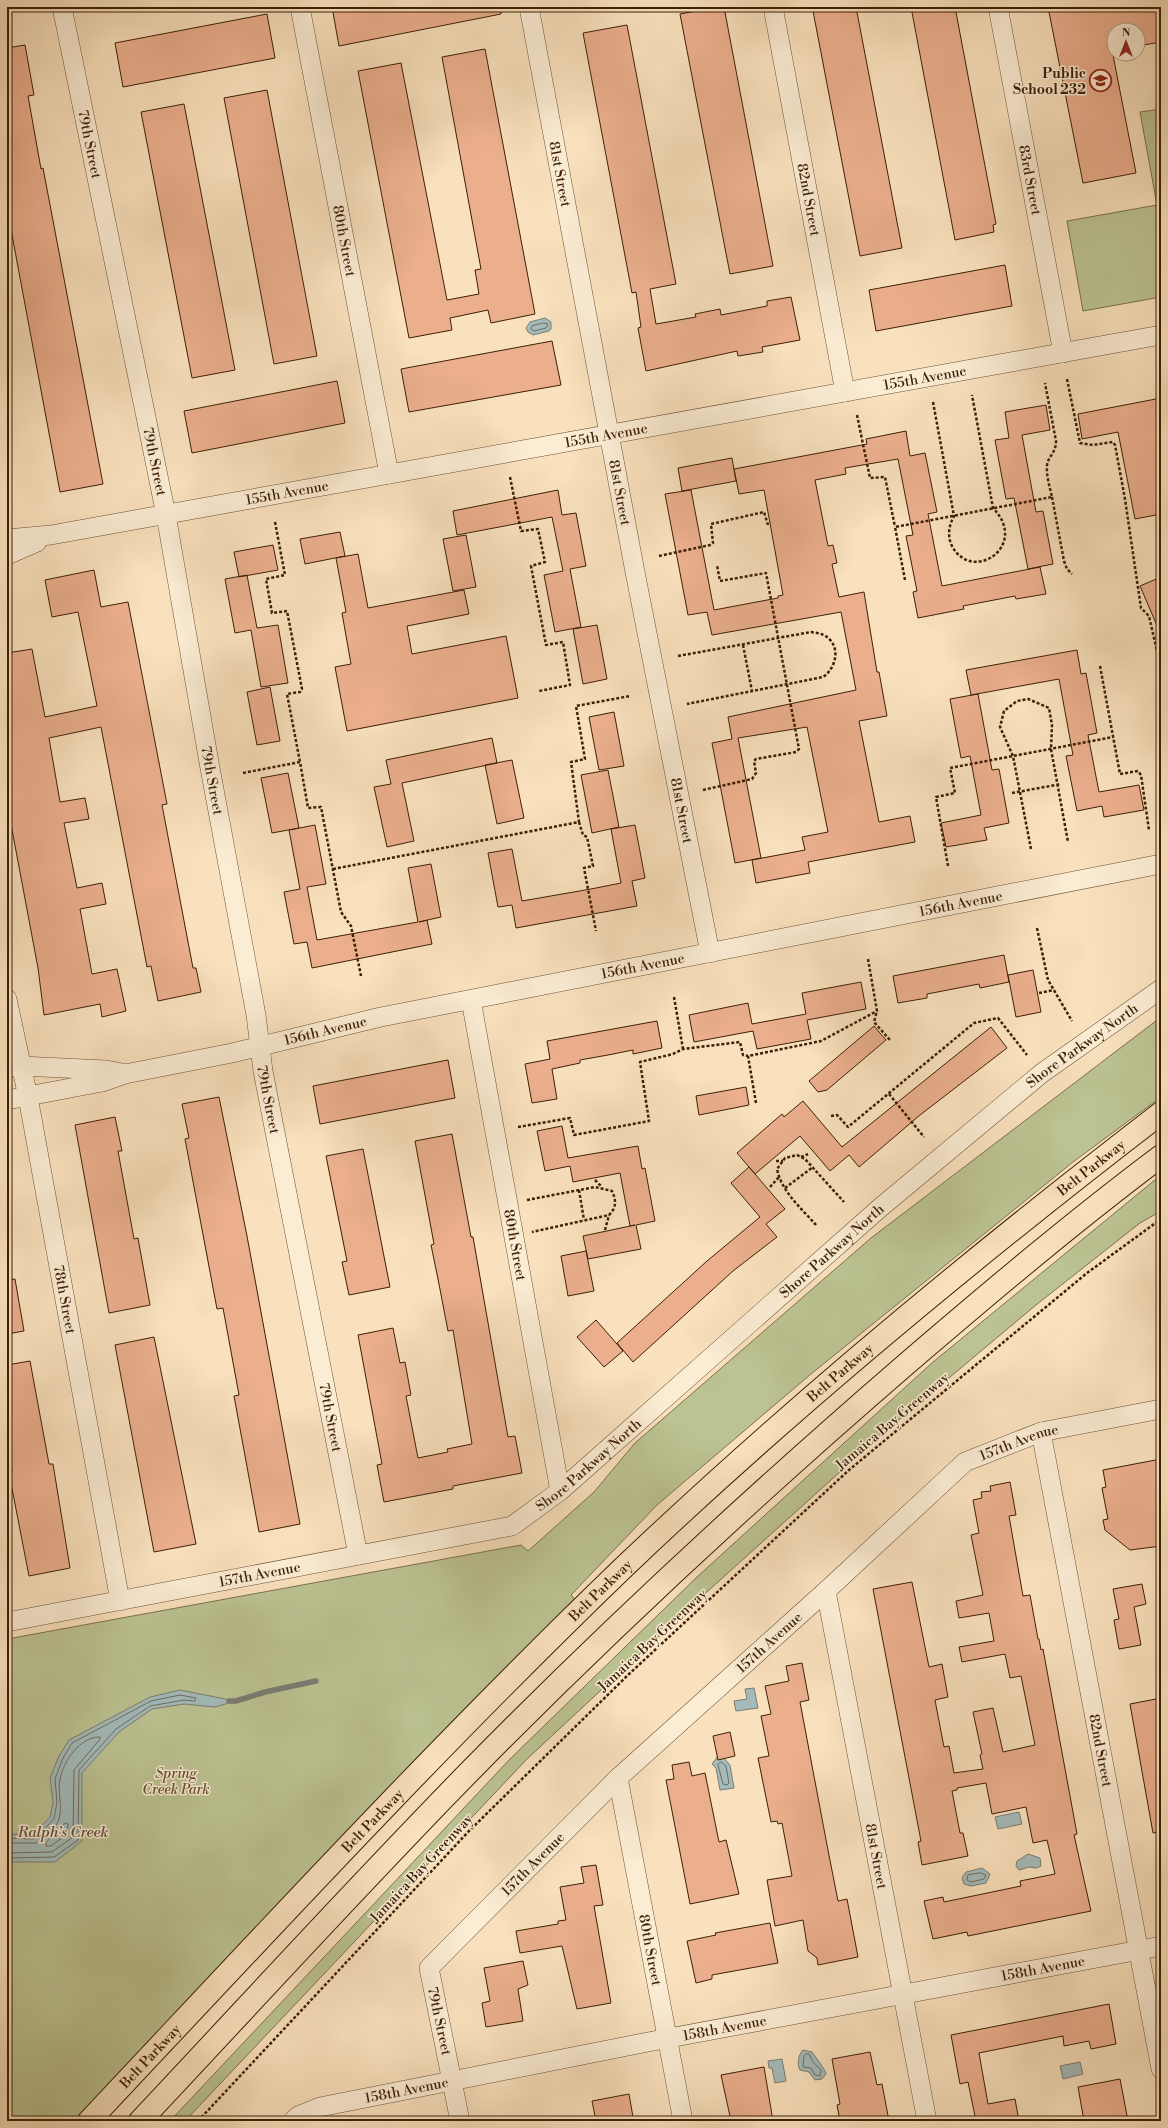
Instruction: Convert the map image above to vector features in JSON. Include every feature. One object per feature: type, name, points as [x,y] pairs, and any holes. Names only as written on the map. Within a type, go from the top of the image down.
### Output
[{"type":"highway","name":"Belt Parkway","points":[[89,2121],[392,1799],[528,1660],[623,1568],[769,1433],[849,1364],[1019,1222],[1161,1113]]},
{"type":"highway","points":[[140,2121],[411,1832],[637,1606],[781,1474],[886,1382],[1044,1248],[1161,1156]]},
{"type":"street","name":"79th Street","points":[[62,7],[166,515],[260,1045],[263,1071],[358,1555]]},
{"type":"street","name":"80th Street","points":[[300,7],[389,474]]},
{"type":"street","name":"81st Street","points":[[529,7],[710,953]]},
{"type":"street","name":"82nd Street","points":[[773,7],[845,392]]},
{"type":"street","name":"83rd Street","points":[[998,7],[1063,353]]},
{"type":"street","name":"155th Avenue","points":[[7,540],[51,535],[166,515],[1161,335]]},
{"type":"street","name":"155th Avenue","points":[[7,555],[51,535]]},
{"type":"street","name":"156th Avenue","points":[[7,1100],[102,1082],[125,1074],[232,1053],[260,1045],[381,1017],[1161,864]]},
{"type":"street","name":"Shore Parkway North","points":[[512,1526],[560,1491],[881,1207],[1042,1073],[1161,989]]},
{"type":"street","name":"78th Street","points":[[7,999],[14,1066],[28,1097],[120,1601]]},
{"type":"street","name":"80th Street","points":[[472,1000],[560,1491]]},
{"type":"street","name":"156th Avenue","points":[[14,1066],[106,1070],[125,1074]]},
{"type":"street","name":"157th Avenue","points":[[429,1968],[618,1778],[826,1591],[965,1462],[1041,1432],[1161,1408]]},
{"type":"street","name":"82nd Street","points":[[1041,1432],[1161,2069]]},
{"type":"street","name":"157th Avenue","points":[[7,1622],[512,1526]]},
{"type":"street","name":"81st Street","points":[[826,1591],[927,2121]]},
{"type":"street","name":"80th Street","points":[[618,1778],[683,2121]]},
{"type":"street","name":"158th Avenue","points":[[292,2121],[298,2116],[320,2107],[452,2080],[1161,1946]]},
{"type":"street","name":"79th Street","points":[[429,1968],[460,2121]]},
{"type":"path","points":[[1067,379],[1080,443],[1093,445],[1113,442],[1115,445],[1141,608],[1150,616],[1161,669]]},
{"type":"path","points":[[1045,383],[1056,441],[1056,450],[1047,466],[1064,561],[1067,569],[1072,574]]},
{"type":"path","points":[[933,402],[954,516],[949,531],[950,542],[956,553],[964,558],[984,561],[999,552],[1004,543],[1004,526],[999,515],[993,508],[972,396]]},
{"type":"path","points":[[858,415],[870,478],[886,478],[905,580]]},
{"type":"path","points":[[510,477],[521,531],[538,529],[545,562],[531,566],[546,645],[563,642],[570,685],[539,691]]},
{"type":"path","points":[[895,527],[1052,497]]},
{"type":"path","points":[[659,556],[710,545],[713,543],[711,524],[764,512],[768,524]]},
{"type":"path","points":[[275,522],[285,575],[266,579],[272,613],[287,611],[302,689],[300,692],[287,694],[308,808],[321,807],[341,912],[351,926],[361,976]]},
{"type":"path","points":[[703,790],[752,779],[756,773],[754,761],[756,759],[796,752],[799,749],[766,573],[720,581],[717,565]]},
{"type":"path","points":[[678,656],[811,632],[826,636],[831,640],[836,655],[828,674],[817,679],[687,704]]},
{"type":"path","points":[[743,645],[752,691]]},
{"type":"path","points":[[1100,666],[1120,774],[1138,771],[1141,775],[1149,830]]},
{"type":"path","points":[[596,931],[584,868],[593,866],[587,837],[583,835],[579,822],[571,762],[585,759],[576,706],[630,696]]},
{"type":"path","points":[[1031,849],[1012,756],[1000,727],[1004,711],[1017,701],[1028,699],[1049,708],[1052,725],[1051,749],[1059,784],[1068,842]]},
{"type":"path","points":[[948,866],[936,797],[955,793],[950,768],[1113,737]]},
{"type":"path","points":[[243,773],[300,762]]},
{"type":"path","points":[[1012,793],[1059,784]]},
{"type":"path","points":[[333,869],[579,822]]},
{"type":"path","points":[[1037,928],[1048,980],[1072,1021]]},
{"type":"path","points":[[868,959],[877,1011],[874,1022],[890,1040]]},
{"type":"path","points":[[1039,993],[1054,990]]},
{"type":"path","points":[[674,997],[682,1050]]},
{"type":"path","points":[[518,1127],[570,1118],[574,1135],[649,1121],[640,1062],[673,1054],[682,1050],[740,1042],[743,1055],[748,1056],[821,1041],[877,1011]]},
{"type":"path","points":[[831,1116],[837,1115],[848,1127],[974,1023],[998,1018],[1028,1055]]},
{"type":"path","points":[[748,1056],[756,1103]]},
{"type":"path","points":[[889,1094],[924,1137]]},
{"type":"path","points":[[776,1161],[783,1161],[792,1157],[801,1157],[808,1154]]},
{"type":"path","points":[[801,1157],[813,1167],[844,1202]]},
{"type":"path","points":[[783,1161],[778,1169],[779,1177],[785,1188],[816,1225]]},
{"type":"path","points":[[785,1188],[813,1167]]},
{"type":"path","points":[[770,1187],[779,1177]]},
{"type":"path","points":[[595,1180],[602,1188]]},
{"type":"path","points":[[508,1204],[595,1187],[612,1191],[618,1202]]},
{"type":"path","points":[[579,1190],[584,1220]]},
{"type":"path","points":[[605,1230],[609,1215],[616,1204],[615,1198]]},
{"type":"path","points":[[514,1236],[609,1215]]},
{"type":"path","name":"Jamaica Bay Greenway","points":[[198,2121],[469,1831],[628,1675],[849,1470],[1087,1273],[1161,1219]]},
{"type":"green space","points":[[1161,109],[1161,297],[1083,311],[1067,221],[1157,205],[1140,112]]},
{"type":"green space","name":"Spring Creek Park","points":[[1161,1017],[1161,1097],[1073,1162],[811,1374],[657,1505],[571,1595],[583,1608],[89,2121],[7,2121],[7,1639],[521,1545],[528,1551],[594,1492],[635,1443],[871,1238]]},
{"type":"green space","points":[[1161,1175],[1161,1211],[1140,1223],[1036,1305],[882,1434],[698,1600],[527,1759],[185,2121],[170,2121],[510,1759],[697,1577],[933,1362]]},
{"type":"water","points":[[545,318],[551,322],[551,329],[549,331],[533,335],[528,332],[526,328],[530,322]]},
{"type":"water","points":[[754,1688],[758,1708],[736,1711],[734,1701],[747,1699],[745,1689]]},
{"type":"water","name":"Ralph’s Creek","points":[[180,1690],[236,1701],[215,1707],[184,1704],[152,1709],[119,1732],[82,1773],[82,1841],[55,1862],[7,1862],[7,1834],[33,1835],[50,1817],[53,1802],[50,1778],[59,1756],[69,1740],[150,1697]]},
{"type":"water","points":[[718,1756],[722,1756],[730,1765],[734,1788],[720,1790],[716,1768],[712,1764]]},
{"type":"water","points":[[1019,1812],[1022,1824],[998,1829],[995,1817]]},
{"type":"water","points":[[1028,1854],[1040,1858],[1041,1866],[1019,1870],[1016,1866],[1017,1861]]},
{"type":"water","points":[[982,1868],[990,1874],[986,1883],[971,1886],[964,1884],[962,1878],[966,1872]]},
{"type":"water","points":[[803,2050],[812,2052],[822,2066],[826,2074],[822,2079],[815,2080],[809,2072],[800,2070],[798,2060]]},
{"type":"water","points":[[782,2059],[786,2081],[775,2083],[772,2068],[769,2068],[768,2061]]},
{"type":"water","points":[[1080,2062],[1083,2074],[1063,2079],[1060,2066]]},
{"type":"building","points":[[332,7],[501,7],[501,14],[339,46]]},
{"type":"building","points":[[724,7],[773,266],[730,274],[680,14]]},
{"type":"building","points":[[815,7],[856,7],[902,248],[860,256],[813,11],[816,10]]},
{"type":"building","points":[[911,7],[955,7],[996,224],[993,225],[994,232],[955,240]]},
{"type":"building","points":[[1048,7],[1161,7],[1161,42],[1146,45],[1146,22],[1106,22],[1106,62],[1114,62],[1136,173],[1083,183]]},
{"type":"building","points":[[267,14],[275,58],[123,87],[115,43]]},
{"type":"building","points":[[627,25],[676,284],[650,289],[656,324],[696,317],[695,314],[720,309],[721,315],[767,306],[767,301],[791,297],[800,340],[762,347],[763,352],[738,356],[737,351],[646,371],[638,328],[641,327],[636,292],[632,293],[583,33]]},
{"type":"building","points":[[25,45],[34,95],[28,96],[103,484],[60,492],[7,208],[7,48]]},
{"type":"building","points":[[485,49],[535,314],[491,323],[488,310],[450,318],[452,330],[409,338],[358,71],[401,63],[447,300],[479,294],[475,270],[481,269],[442,57]]},
{"type":"building","points":[[267,90],[317,356],[274,364],[224,98]]},
{"type":"building","points":[[184,104],[235,370],[192,378],[141,112]]},
{"type":"building","points":[[1005,265],[1012,306],[876,331],[869,290]]},
{"type":"building","points":[[552,341],[561,385],[409,412],[401,369]]},
{"type":"building","points":[[337,381],[345,423],[192,453],[184,411]]},
{"type":"building","points":[[1161,398],[1161,514],[1135,519],[1118,432],[1082,439],[1078,414]]},
{"type":"building","points":[[1046,405],[1050,430],[1022,435],[1036,512],[1043,511],[1053,564],[1028,569],[1014,498],[1006,499],[995,440],[1009,438],[1005,412]]},
{"type":"building","points":[[906,431],[910,456],[925,453],[937,512],[928,514],[942,586],[1040,567],[1046,594],[1016,599],[1015,596],[963,606],[964,609],[918,618],[913,592],[917,591],[906,536],[913,535],[898,459],[845,468],[846,474],[815,480],[828,546],[833,545],[837,563],[832,564],[839,597],[864,592],[877,672],[879,672],[887,716],[859,721],[879,822],[910,816],[915,842],[808,862],[810,873],[756,883],[752,860],[805,850],[802,837],[828,832],[807,727],[738,738],[761,858],[735,863],[712,743],[732,739],[728,717],[856,690],[841,612],[712,635],[707,612],[688,615],[665,494],[691,490],[714,610],[778,598],[778,596],[783,595],[764,490],[739,494],[734,469],[867,444],[866,439]]},
{"type":"building","points":[[732,458],[736,481],[682,491],[678,468]]},
{"type":"building","points":[[558,490],[562,515],[576,513],[586,566],[570,569],[581,627],[555,632],[544,575],[563,571],[552,517],[457,535],[453,511]]},
{"type":"building","points":[[340,532],[345,556],[305,564],[300,539]]},
{"type":"building","points":[[466,535],[476,587],[453,591],[443,539]]},
{"type":"building","points":[[273,545],[278,570],[239,577],[234,552]]},
{"type":"building","points":[[358,554],[368,608],[464,590],[469,614],[407,626],[412,654],[506,636],[518,698],[347,731],[335,667],[351,664],[342,613],[346,612],[336,558]]},
{"type":"building","points":[[94,570],[101,607],[128,602],[167,804],[162,805],[193,968],[196,968],[201,992],[158,1001],[151,966],[147,967],[101,727],[49,738],[60,802],[85,798],[89,819],[64,823],[77,888],[102,883],[106,904],[80,909],[92,974],[117,969],[126,1011],[102,1017],[100,1004],[44,1015],[38,968],[7,803],[7,653],[32,649],[45,717],[97,706],[78,612],[52,617],[45,580]]},
{"type":"building","points":[[247,575],[257,628],[278,625],[288,683],[261,687],[251,630],[235,633],[225,579]]},
{"type":"building","points":[[1161,577],[1161,635],[1140,586]]},
{"type":"building","points":[[597,625],[607,679],[583,684],[573,629]]},
{"type":"building","points":[[1077,650],[1081,674],[1086,673],[1097,733],[1088,735],[1099,792],[1139,785],[1144,810],[1104,817],[1102,806],[1077,811],[1066,756],[1073,755],[1059,679],[971,695],[966,670]]},
{"type":"building","points":[[270,687],[280,741],[257,745],[247,692]]},
{"type":"building","points":[[978,694],[992,770],[999,769],[1009,823],[984,828],[987,840],[946,847],[941,823],[981,815],[970,756],[961,758],[950,699]]},
{"type":"building","points":[[614,712],[624,766],[599,770],[589,717]]},
{"type":"building","points":[[492,738],[497,763],[402,783],[414,841],[387,847],[374,787],[391,784],[386,760]]},
{"type":"building","points":[[512,760],[524,818],[497,824],[485,765]]},
{"type":"building","points":[[608,770],[619,827],[592,833],[581,775]]},
{"type":"building","points":[[288,773],[299,828],[272,833],[261,778]]},
{"type":"building","points":[[315,825],[326,884],[307,887],[317,940],[418,922],[408,868],[431,864],[441,917],[427,920],[432,944],[312,968],[307,942],[294,944],[284,892],[300,889],[289,830]]},
{"type":"building","points":[[635,825],[645,878],[632,881],[637,906],[516,928],[512,905],[498,907],[488,853],[512,849],[522,901],[591,889],[621,883],[611,829]]},
{"type":"building","points":[[1004,955],[1009,982],[980,988],[979,984],[927,994],[927,998],[898,1003],[893,976]]},
{"type":"building","points":[[1033,970],[1041,1012],[1016,1017],[1008,975]]},
{"type":"building","points":[[861,982],[866,1009],[807,1020],[811,1039],[757,1049],[753,1031],[694,1042],[689,1015],[748,1003],[752,1024],[806,1014],[802,993]]},
{"type":"building","points":[[657,1021],[662,1048],[633,1054],[633,1050],[580,1060],[580,1063],[552,1069],[557,1099],[532,1103],[525,1064],[550,1059],[547,1041]]},
{"type":"building","points":[[874,1026],[886,1040],[827,1090],[818,1092],[809,1081]]},
{"type":"building","points":[[991,1027],[1007,1048],[920,1115],[859,1167],[849,1155],[830,1171],[800,1136],[755,1174],[737,1153],[782,1114],[784,1117],[803,1101],[842,1147]]},
{"type":"building","points":[[448,1060],[455,1098],[320,1124],[313,1086]]},
{"type":"building","points":[[746,1087],[749,1105],[699,1115],[696,1096]]},
{"type":"building","points":[[219,1097],[247,1236],[300,1524],[259,1532],[234,1396],[239,1395],[223,1308],[217,1309],[185,1139],[189,1138],[182,1104]]},
{"type":"building","points":[[115,1117],[122,1151],[118,1151],[134,1239],[138,1238],[150,1305],[109,1313],[75,1125]]},
{"type":"building","points":[[562,1126],[568,1158],[638,1146],[642,1169],[645,1168],[655,1221],[636,1225],[641,1249],[588,1259],[583,1236],[635,1225],[630,1226],[620,1173],[573,1182],[570,1166],[545,1171],[537,1131]]},
{"type":"building","points":[[452,1134],[471,1237],[473,1237],[508,1437],[515,1436],[522,1473],[453,1486],[453,1489],[384,1502],[377,1465],[382,1464],[358,1335],[393,1328],[400,1363],[405,1362],[411,1395],[406,1396],[418,1458],[448,1452],[447,1449],[472,1444],[453,1330],[448,1331],[431,1245],[434,1244],[415,1141]]},
{"type":"building","points":[[363,1149],[390,1287],[349,1295],[342,1262],[347,1261],[326,1156]]},
{"type":"building","points":[[749,1167],[785,1209],[766,1224],[777,1237],[733,1271],[633,1362],[617,1343],[707,1261],[760,1217],[731,1183]]},
{"type":"building","points":[[586,1251],[594,1291],[568,1296],[561,1256]]},
{"type":"building","points":[[15,1279],[24,1331],[7,1334],[7,1280]]},
{"type":"building","points":[[596,1320],[623,1351],[604,1367],[577,1337]]},
{"type":"building","points":[[154,1337],[196,1544],[154,1552],[115,1345]]},
{"type":"building","points":[[30,1361],[49,1464],[53,1464],[70,1568],[29,1576],[9,1473],[12,1472],[7,1443],[7,1365]]},
{"type":"building","points":[[1161,1459],[1161,1546],[1130,1550],[1105,1530],[1103,1520],[1108,1519],[1102,1488],[1106,1487],[1103,1470]]},
{"type":"building","points":[[1010,1482],[1016,1515],[1009,1516],[1023,1596],[1030,1595],[1038,1639],[1041,1650],[1043,1649],[1077,1834],[1074,1835],[1091,1911],[968,1936],[967,1932],[933,1939],[924,1901],[943,1897],[944,1902],[1021,1886],[1020,1881],[1055,1874],[1047,1840],[1033,1843],[1026,1807],[992,1814],[986,1783],[957,1788],[957,1790],[952,1791],[960,1833],[963,1833],[968,1856],[922,1865],[918,1842],[921,1841],[873,1589],[912,1582],[929,1667],[942,1664],[948,1697],[935,1700],[944,1747],[949,1746],[954,1773],[983,1769],[980,1755],[982,1754],[973,1712],[993,1708],[1003,1752],[1035,1745],[1021,1676],[1010,1678],[1005,1654],[962,1662],[959,1647],[994,1641],[989,1613],[959,1618],[956,1601],[983,1595],[971,1535],[979,1533],[973,1500],[982,1498],[981,1492],[991,1491],[990,1486]]},
{"type":"building","points":[[1142,1584],[1146,1604],[1134,1607],[1141,1645],[1119,1649],[1114,1620],[1119,1619],[1113,1589]]},
{"type":"building","points":[[802,1663],[809,1700],[800,1702],[827,1845],[838,1901],[847,1899],[858,1957],[818,1965],[817,1958],[808,1951],[803,1920],[775,1926],[767,1880],[792,1876],[782,1823],[778,1824],[777,1821],[771,1822],[758,1758],[769,1756],[761,1716],[771,1714],[765,1686],[789,1681],[786,1666]]},
{"type":"building","points":[[1161,1698],[1161,1832],[1153,1833],[1130,1704]]},
{"type":"building","points":[[730,1732],[735,1756],[718,1760],[713,1736]]},
{"type":"building","points":[[689,1762],[692,1776],[705,1773],[719,1842],[726,1840],[739,1894],[690,1904],[666,1780],[674,1779],[672,1765]]},
{"type":"building","points":[[596,1865],[603,1905],[594,1906],[611,2003],[577,2009],[562,1946],[520,1953],[516,1931],[558,1924],[558,1921],[566,1920],[560,1887],[584,1883],[581,1867]]},
{"type":"building","points":[[770,1923],[778,1963],[712,1975],[712,1979],[696,1983],[687,1941],[716,1935],[715,1933]]},
{"type":"building","points":[[523,1961],[528,1985],[518,1989],[523,2021],[486,2027],[482,2003],[490,2001],[484,1968]]},
{"type":"building","points":[[1109,2004],[1116,2044],[1091,2049],[1089,2041],[1064,2046],[1063,2036],[979,2053],[988,2104],[1015,2099],[1019,2121],[976,2121],[968,2082],[960,2084],[951,2035]]},
{"type":"building","points":[[870,2052],[877,2085],[882,2084],[889,2121],[840,2121],[837,2105],[840,2104],[832,2059]]},
{"type":"building","points":[[764,2067],[773,2121],[731,2121],[721,2075]]},
{"type":"building","points":[[1120,2079],[1128,2121],[1084,2121],[1078,2087]]},
{"type":"building","points":[[629,2094],[633,2117],[610,2121],[596,2121],[592,2101]]},
{"type":"waterway","name":"Ralph’s Creek","points":[[229,1701],[236,1701],[265,1692],[316,1681]]},
{"type":"place","name":"Public School 232","points":[[1101,81]]}]
